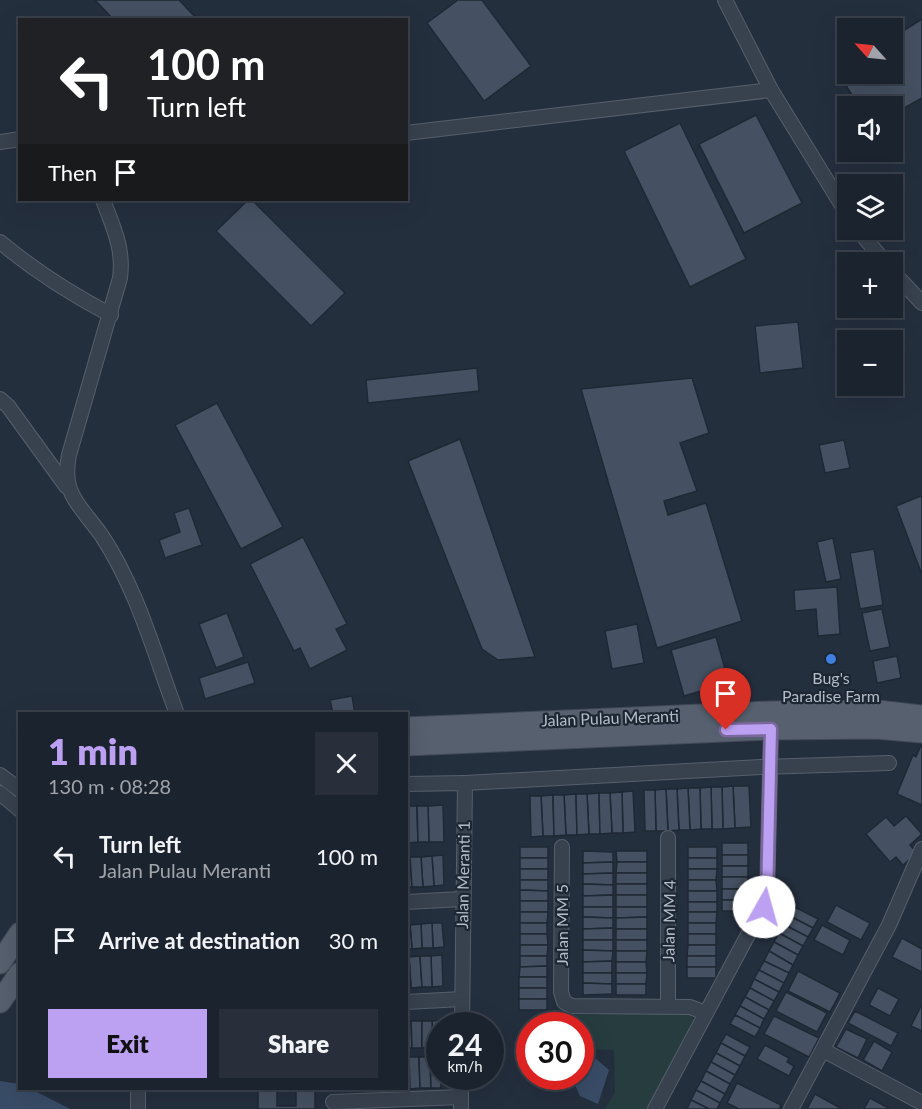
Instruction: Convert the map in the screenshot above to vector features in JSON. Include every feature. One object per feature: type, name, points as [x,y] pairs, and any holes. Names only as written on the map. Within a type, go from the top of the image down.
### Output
[{"type":"main road","name":"Jalan Pulau Meranti","points":[[408,728],[771,712],[877,711],[922,716]]},
{"type":"main road","name":"Jalan Pulau Meranti","points":[[408,745],[771,729],[876,728],[922,732]]},
{"type":"main road","points":[[0,963],[18,935]]},
{"type":"main road","points":[[0,1002],[18,976]]},
{"type":"street","points":[[725,0],[771,90],[837,197]]},
{"type":"street","points":[[408,133],[771,90]]},
{"type":"street","points":[[0,142],[18,139]]},
{"type":"street","points":[[67,488],[66,471],[69,455],[111,315],[122,259],[117,234],[103,201]]},
{"type":"street","points":[[866,240],[877,252]]},
{"type":"street","points":[[0,242],[64,289],[111,315]]},
{"type":"street","points":[[903,283],[922,303]]},
{"type":"street","points":[[0,399],[8,406],[104,539],[134,594],[176,712]]},
{"type":"street","points":[[655,1109],[767,898],[771,729]]},
{"type":"street","points":[[408,784],[465,783],[769,766],[889,763]]},
{"type":"street","points":[[0,775],[18,788]]},
{"type":"street","name":"Jalan Meranti 1","points":[[462,1012],[465,783]]},
{"type":"street","points":[[0,793],[18,808]]},
{"type":"street","name":"Jalan MM 4","points":[[668,838],[668,1005]]},
{"type":"street","name":"Jalan MM 5","points":[[562,847],[561,992],[564,1002],[572,1006],[668,1005]]},
{"type":"street","points":[[791,1109],[889,925],[922,849]]},
{"type":"street","points":[[408,902],[462,899]]},
{"type":"street","points":[[408,1002],[462,999]]},
{"type":"street","points":[[668,1005],[690,1007],[706,1013]]},
{"type":"street","points":[[823,1050],[922,1103]]},
{"type":"street","points":[[138,1090],[138,1109]]},
{"type":"street","points":[[333,1102],[461,1103]]},
{"type":"green space","points":[[688,1013],[693,1018],[694,1025],[648,1109],[605,1109],[615,1092],[614,1050],[594,1049],[594,1015]]},
{"type":"water","points":[[595,1058],[609,1070],[598,1104],[580,1096],[577,1090],[594,1090]]},
{"type":"water","points":[[0,1081],[18,1084],[18,1090],[33,1090],[70,1109],[0,1109]]},
{"type":"building","points":[[95,0],[179,0],[196,18],[112,18]]},
{"type":"building","points":[[458,0],[482,0],[531,66],[484,101],[427,23]]},
{"type":"building","points":[[922,19],[922,98],[903,109],[903,96],[853,96],[845,84],[903,84],[903,31]]},
{"type":"building","points":[[756,115],[802,203],[744,233],[699,144]]},
{"type":"building","points":[[680,123],[746,259],[690,287],[624,151]]},
{"type":"building","points":[[247,201],[253,201],[345,293],[311,326],[216,231]]},
{"type":"building","points":[[798,322],[803,368],[760,373],[755,326]]},
{"type":"building","points":[[477,368],[479,391],[368,403],[366,380]]},
{"type":"building","points":[[692,378],[709,433],[680,443],[697,491],[664,501],[668,515],[706,503],[742,621],[657,648],[581,389]]},
{"type":"building","points":[[217,403],[283,527],[241,549],[175,425]]},
{"type":"building","points":[[460,439],[535,657],[498,660],[482,649],[408,461]]},
{"type":"building","points":[[844,440],[850,468],[825,473],[819,445]]},
{"type":"building","points":[[921,496],[922,498],[922,575],[896,506]]},
{"type":"building","points":[[189,508],[202,545],[165,558],[159,540],[180,532],[174,513]]},
{"type":"building","points":[[303,537],[347,624],[336,629],[347,650],[310,669],[300,648],[294,651],[250,564]]},
{"type":"building","points":[[833,538],[841,579],[826,582],[817,542]]},
{"type":"building","points":[[874,549],[883,605],[860,609],[850,553]]},
{"type":"building","points":[[837,587],[840,634],[818,636],[816,609],[795,611],[794,590]]},
{"type":"building","points":[[882,609],[890,647],[870,651],[862,613]]},
{"type":"building","points":[[227,613],[244,657],[216,668],[199,624]]},
{"type":"building","points":[[637,624],[644,663],[612,669],[605,631]]},
{"type":"building","points":[[716,637],[729,683],[684,696],[671,650]]},
{"type":"building","points":[[897,656],[901,678],[877,683],[873,661]]},
{"type":"building","points":[[248,662],[255,683],[205,699],[199,678]]},
{"type":"building","points":[[352,696],[355,712],[333,712],[330,700]]},
{"type":"building","points":[[922,743],[922,805],[897,794],[913,755],[916,757]]},
{"type":"building","points":[[733,786],[749,786],[751,827],[735,828]]},
{"type":"building","points":[[733,786],[735,828],[723,829],[722,787]]},
{"type":"building","points":[[711,787],[722,787],[723,829],[712,829]]},
{"type":"building","points":[[711,787],[712,829],[701,829],[700,788]]},
{"type":"building","points":[[688,788],[700,788],[701,829],[690,830]]},
{"type":"building","points":[[688,788],[690,830],[679,830],[677,789]]},
{"type":"building","points":[[666,789],[677,789],[679,830],[668,831]]},
{"type":"building","points":[[666,789],[668,831],[656,831],[655,790]]},
{"type":"building","points":[[644,790],[655,790],[656,831],[645,831]]},
{"type":"building","points":[[633,791],[635,832],[623,833],[622,792]]},
{"type":"building","points":[[622,792],[623,833],[612,833],[610,793]]},
{"type":"building","points":[[599,793],[600,834],[589,834],[587,794]]},
{"type":"building","points":[[599,793],[610,793],[612,833],[600,834]]},
{"type":"building","points":[[576,794],[577,835],[566,835],[564,795]]},
{"type":"building","points":[[576,794],[587,794],[589,834],[577,835]]},
{"type":"building","points":[[553,795],[554,836],[543,836],[541,796]]},
{"type":"building","points":[[553,795],[564,795],[566,835],[554,836]]},
{"type":"building","points":[[530,796],[541,796],[543,836],[531,837]]},
{"type":"building","points":[[443,805],[444,842],[429,842],[428,806]]},
{"type":"building","points":[[408,806],[417,806],[418,842],[408,843]]},
{"type":"building","points":[[417,806],[428,806],[429,842],[418,842]]},
{"type":"building","points":[[906,816],[922,834],[910,845],[917,853],[903,865],[896,857],[890,862],[866,834],[886,817],[894,826]]},
{"type":"building","points":[[722,843],[748,843],[748,855],[722,855]]},
{"type":"building","points":[[520,847],[548,847],[548,858],[520,858]]},
{"type":"building","points":[[688,847],[717,847],[717,858],[688,858]]},
{"type":"building","points":[[583,851],[613,852],[613,862],[583,863]]},
{"type":"building","points":[[616,851],[647,851],[647,862],[617,862]]},
{"type":"building","points":[[443,855],[444,885],[434,886],[432,856]]},
{"type":"building","points":[[722,855],[748,855],[748,866],[722,866]]},
{"type":"building","points":[[432,856],[434,886],[423,887],[421,857]]},
{"type":"building","points":[[410,857],[412,887],[408,888],[408,858]]},
{"type":"building","points":[[410,857],[421,857],[423,887],[412,887]]},
{"type":"building","points":[[520,858],[548,858],[548,869],[520,869]]},
{"type":"building","points":[[688,858],[717,858],[717,869],[688,869]]},
{"type":"building","points":[[613,862],[613,873],[583,874],[583,863]]},
{"type":"building","points":[[617,862],[647,862],[647,873],[616,873]]},
{"type":"building","points":[[722,866],[748,866],[748,877],[722,877]]},
{"type":"building","points":[[520,869],[548,869],[548,880],[520,880]]},
{"type":"building","points":[[688,869],[717,869],[716,880],[688,880]]},
{"type":"building","points":[[613,873],[613,885],[583,884],[583,874]]},
{"type":"building","points":[[616,873],[647,873],[647,884],[616,884]]},
{"type":"building","points":[[722,877],[748,877],[748,889],[722,889]]},
{"type":"building","points":[[520,880],[548,880],[548,891],[520,890]]},
{"type":"building","points":[[688,880],[716,880],[717,891],[688,891]]},
{"type":"building","points":[[583,884],[613,885],[613,895],[583,896]]},
{"type":"building","points":[[616,884],[647,884],[647,895],[616,895]]},
{"type":"building","points":[[722,889],[748,889],[748,900],[722,900]]},
{"type":"building","points":[[520,890],[548,891],[548,901],[520,901]]},
{"type":"building","points":[[688,891],[717,891],[717,902],[688,902]]},
{"type":"building","points":[[613,895],[613,907],[583,907],[583,896]]},
{"type":"building","points":[[616,895],[647,895],[647,907],[616,907]]},
{"type":"building","points":[[722,900],[748,900],[748,911],[722,911]]},
{"type":"building","points":[[520,901],[548,901],[548,912],[520,912]]},
{"type":"building","points":[[688,902],[717,902],[717,912],[688,912]]},
{"type":"building","points":[[836,905],[870,923],[861,940],[827,922]]},
{"type":"building","points":[[793,906],[818,919],[813,928],[788,915]]},
{"type":"building","points":[[583,907],[613,907],[613,918],[583,917]]},
{"type":"building","points":[[616,907],[647,907],[647,917],[616,918]]},
{"type":"building","points":[[520,912],[548,912],[547,923],[520,923]]},
{"type":"building","points":[[688,912],[717,912],[716,923],[688,923]]},
{"type":"building","points":[[788,915],[813,928],[808,937],[783,924]]},
{"type":"building","points":[[583,917],[613,918],[613,928],[583,929]]},
{"type":"building","points":[[647,917],[647,929],[616,929],[616,918]]},
{"type":"building","points":[[432,923],[442,923],[444,947],[433,948]]},
{"type":"building","points":[[432,923],[433,948],[422,948],[421,924]]},
{"type":"building","points":[[520,923],[547,923],[547,934],[520,934]]},
{"type":"building","points":[[688,923],[716,923],[716,934],[688,934]]},
{"type":"building","points":[[421,924],[422,948],[412,949],[410,925]]},
{"type":"building","points":[[783,924],[808,937],[803,946],[779,933]]},
{"type":"building","points":[[408,925],[410,925],[412,949],[408,949]]},
{"type":"building","points":[[822,925],[850,940],[843,955],[814,940]]},
{"type":"building","points":[[613,928],[613,940],[583,940],[583,929]]},
{"type":"building","points":[[616,929],[647,929],[647,940],[616,940]]},
{"type":"building","points":[[779,933],[803,946],[798,955],[774,942]]},
{"type":"building","points":[[520,934],[547,934],[548,945],[520,945]]},
{"type":"building","points":[[688,934],[716,934],[716,945],[688,945]]},
{"type":"building","points":[[902,938],[922,949],[922,972],[892,957]]},
{"type":"building","points":[[583,940],[613,940],[613,951],[583,950]]},
{"type":"building","points":[[616,940],[647,940],[647,951],[616,951]]},
{"type":"building","points":[[774,942],[798,955],[793,965],[769,951]]},
{"type":"building","points":[[520,945],[548,945],[547,956],[520,956]]},
{"type":"building","points":[[688,945],[716,945],[716,956],[687,956]]},
{"type":"building","points":[[583,950],[613,951],[612,961],[583,962]]},
{"type":"building","points":[[616,951],[647,951],[646,962],[616,962]]},
{"type":"building","points":[[769,951],[793,965],[789,973],[764,961]]},
{"type":"building","points":[[442,955],[443,986],[432,987],[431,956]]},
{"type":"building","points":[[420,956],[422,987],[411,988],[409,957]]},
{"type":"building","points":[[420,956],[431,956],[432,987],[422,987]]},
{"type":"building","points":[[520,956],[547,956],[547,966],[520,967]]},
{"type":"building","points":[[687,956],[716,956],[716,967],[687,967]]},
{"type":"building","points":[[408,957],[409,957],[411,988],[408,988]]},
{"type":"building","points":[[612,961],[612,973],[583,973],[583,962]]},
{"type":"building","points":[[764,961],[789,973],[784,983],[759,970]]},
{"type":"building","points":[[616,962],[646,962],[647,973],[616,973]]},
{"type":"building","points":[[547,966],[547,977],[519,977],[520,967]]},
{"type":"building","points":[[687,967],[716,967],[716,978],[687,978]]},
{"type":"building","points":[[759,970],[784,983],[779,992],[754,979]]},
{"type":"building","points":[[798,971],[840,993],[830,1012],[788,991]]},
{"type":"building","points":[[583,973],[612,973],[612,984],[583,983]]},
{"type":"building","points":[[616,973],[647,973],[646,984],[616,984]]},
{"type":"building","points":[[519,977],[547,977],[547,988],[519,988]]},
{"type":"building","points":[[754,979],[779,992],[774,1001],[750,988]]},
{"type":"building","points":[[583,983],[612,984],[612,994],[583,995]]},
{"type":"building","points":[[616,984],[646,984],[646,995],[616,995]]},
{"type":"building","points":[[519,988],[547,988],[547,999],[519,999]]},
{"type":"building","points":[[750,988],[774,1001],[769,1010],[745,997]]},
{"type":"building","points":[[878,988],[899,999],[890,1016],[869,1005]]},
{"type":"building","points":[[786,992],[827,1013],[817,1032],[776,1011]]},
{"type":"building","points":[[745,997],[769,1010],[764,1019],[740,1006]]},
{"type":"building","points":[[519,999],[547,999],[547,1010],[519,1010]]},
{"type":"building","points":[[740,1006],[764,1019],[760,1028],[735,1015]]},
{"type":"building","points":[[922,1006],[922,1031],[911,1026]]},
{"type":"building","points":[[855,1011],[898,1033],[891,1046],[848,1023]]},
{"type":"building","points":[[735,1015],[760,1028],[755,1037],[730,1024]]},
{"type":"building","points":[[774,1016],[819,1038],[809,1057],[764,1034]]},
{"type":"building","points":[[408,1021],[411,1021],[412,1048],[408,1048]]},
{"type":"building","points":[[411,1021],[422,1021],[422,1048],[412,1048]]},
{"type":"building","points":[[422,1021],[426,1021],[426,1048],[422,1048]]},
{"type":"building","points":[[846,1029],[867,1039],[858,1058],[836,1047]]},
{"type":"building","points":[[726,1034],[750,1047],[745,1056],[721,1043]]},
{"type":"building","points":[[874,1041],[892,1052],[882,1071],[863,1060]]},
{"type":"building","points":[[721,1043],[745,1056],[740,1066],[716,1053]]},
{"type":"building","points":[[765,1045],[789,1058],[787,1062],[794,1066],[789,1076],[757,1059]]},
{"type":"building","points":[[716,1053],[740,1066],[735,1075],[711,1062]]},
{"type":"building","points":[[409,1057],[419,1057],[420,1088],[410,1089]]},
{"type":"building","points":[[419,1057],[426,1057],[426,1088],[420,1088]]},
{"type":"building","points":[[711,1062],[735,1075],[730,1084],[706,1071]]},
{"type":"building","points":[[706,1071],[730,1084],[725,1094],[701,1081]]},
{"type":"building","points":[[701,1081],[725,1094],[720,1103],[696,1090]]},
{"type":"building","points":[[737,1083],[781,1105],[779,1109],[739,1109],[727,1103]]},
{"type":"building","points":[[258,1090],[277,1090],[277,1106],[296,1106],[296,1090],[315,1090],[315,1109],[258,1109]]},
{"type":"building","points":[[696,1090],[720,1103],[717,1109],[709,1109],[691,1100]]},
{"type":"building","points":[[815,1094],[842,1109],[807,1109]]},
{"type":"building","points":[[870,1098],[890,1109],[864,1109]]},
{"type":"building","points":[[691,1100],[709,1109],[687,1109]]},
{"type":"place","name":"Bug's Paradise Farm","points":[[831,659]]},
{"type":"route","points":[[726,730],[771,729],[767,898],[764,907]]}]
